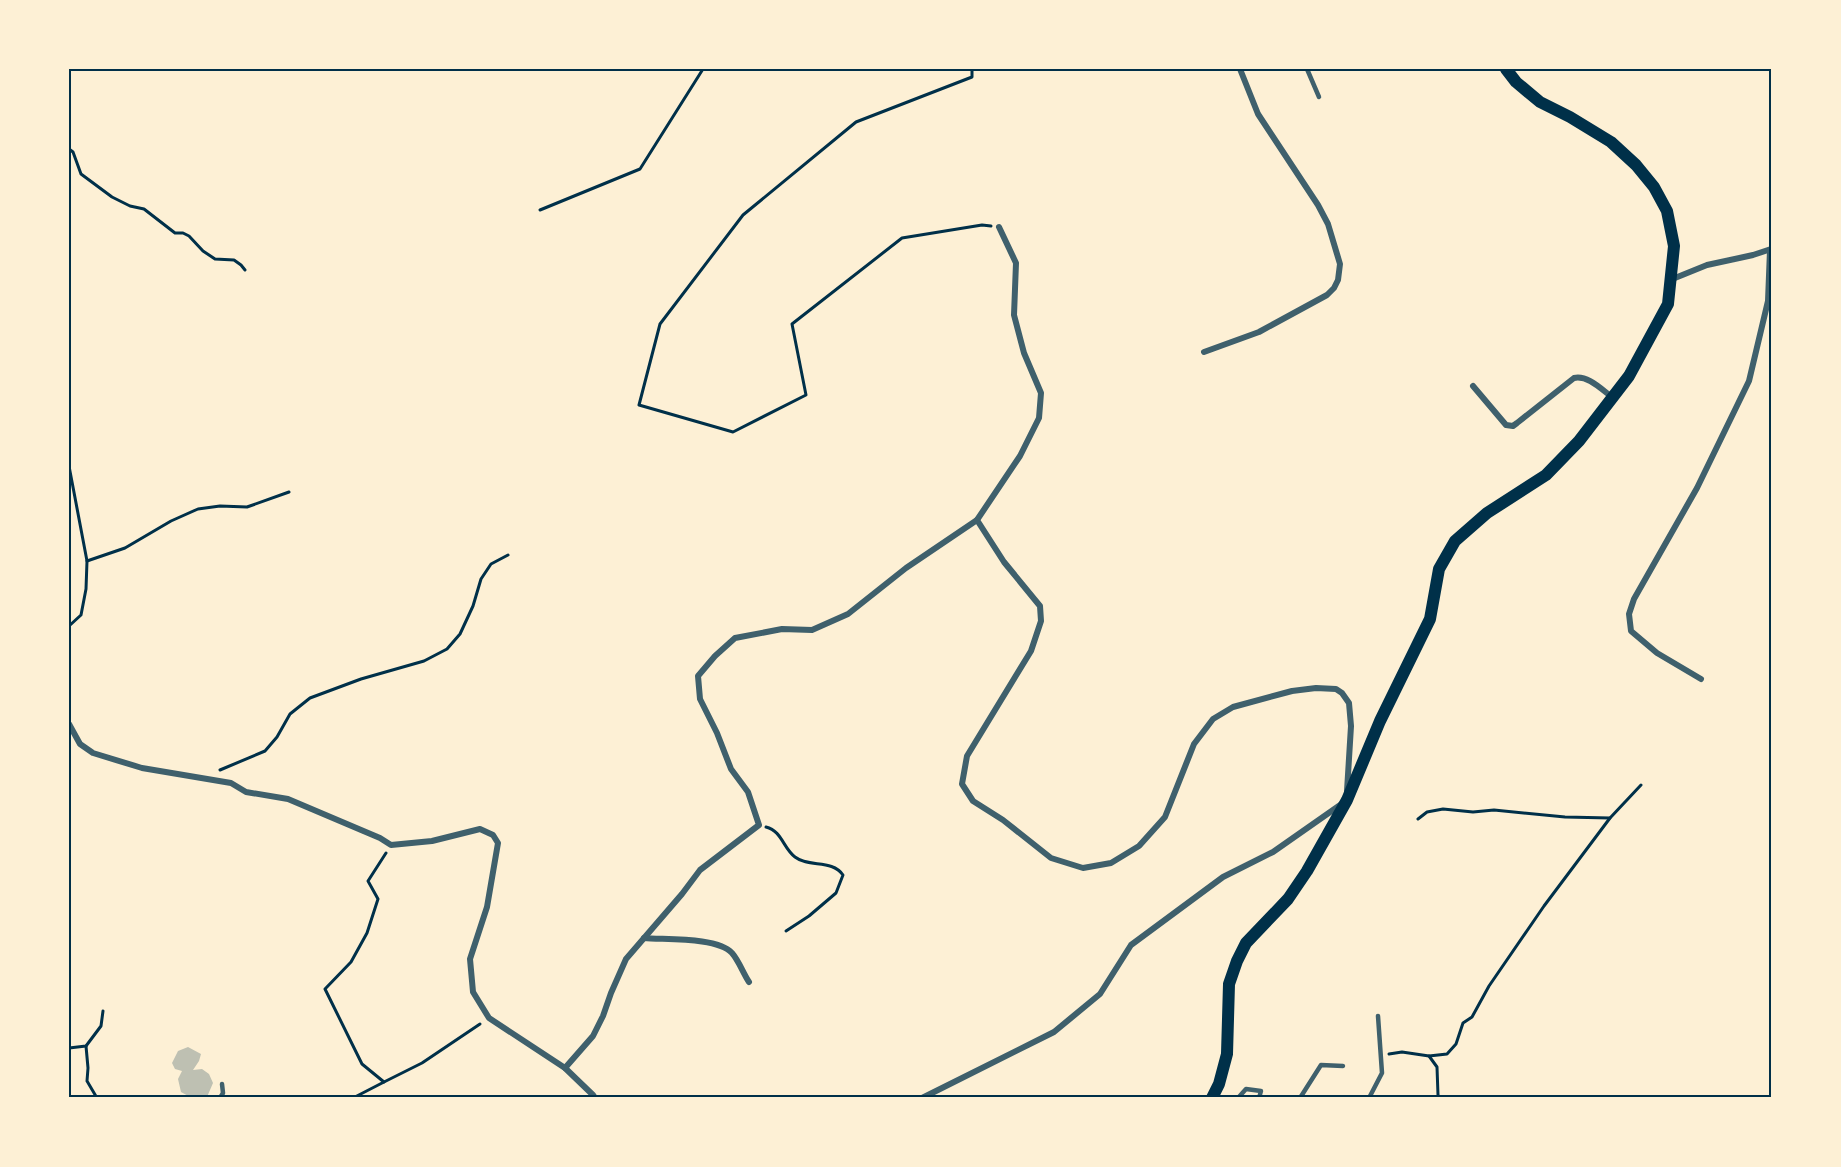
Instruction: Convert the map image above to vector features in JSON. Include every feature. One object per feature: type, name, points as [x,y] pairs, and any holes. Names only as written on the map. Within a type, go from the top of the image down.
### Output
[{"type":"main road","points":[[1212,1098],[1219,1084],[1227,1054],[1229,984],[1237,961],[1246,943],[1288,898],[1307,871],[1347,800],[1380,721],[1430,619],[1439,569],[1455,541],[1486,513],[1546,475],[1579,441],[1629,376],[1668,303],[1674,246],[1667,211],[1654,187],[1636,165],[1611,142],[1540,102],[1516,82],[1506,69]]},
{"type":"street","points":[[1204,352],[1259,332],[1327,295],[1338,280],[1340,264],[1328,224],[1258,114],[1240,69]]},
{"type":"street","points":[[565,1068],[593,1036],[626,959],[700,870],[759,825],[748,792],[731,770],[717,733],[700,699],[698,676],[735,638],[782,628],[812,630],[848,614],[906,568],[977,520],[1020,456],[1039,417],[1041,393],[1024,353],[1014,315],[1016,263],[999,227]]},
{"type":"street","points":[[1670,280],[1707,264],[1771,249],[1768,301],[1749,381],[1697,488],[1634,599],[1629,614],[1630,631],[1657,653],[1701,679]]},
{"type":"street","points":[[1473,386],[1506,425],[1513,426],[1574,378],[1586,379],[1613,398]]},
{"type":"street","points":[[922,1098],[1054,1032],[1100,994],[1131,945],[1223,877],[1273,852],[1347,800],[1351,726],[1349,703],[1336,689],[1316,688],[1292,691],[1233,707],[1214,719],[1194,744],[1165,817],[1139,846],[1111,863],[1083,868],[1051,858],[1003,820],[973,801],[962,784],[967,756],[1031,651],[1041,621],[1040,606],[1004,562],[977,520]]},
{"type":"street","points":[[69,724],[81,744],[93,753],[142,768],[231,783],[246,792],[288,799],[380,838],[391,845],[432,841],[480,829],[493,835],[498,843],[487,907],[470,959],[473,992],[489,1018],[565,1068],[595,1098]]},
{"type":"street","points":[[644,938],[706,943],[722,947],[731,953],[749,982]]},
{"type":"lane","points":[[1307,69],[1319,97]]},
{"type":"lane","points":[[1369,1098],[1382,1073],[1378,1016]]},
{"type":"lane","points":[[1300,1098],[1321,1065],[1343,1066]]},
{"type":"lane","points":[[220,1098],[224,1094],[222,1084]]},
{"type":"lane","points":[[1238,1098],[1246,1089],[1261,1091],[1259,1098]]},
{"type":"path","points":[[540,210],[640,169],[703,69]]},
{"type":"path","points":[[972,69],[972,76],[856,122],[743,215],[660,324],[639,405],[733,432],[806,395],[792,324],[902,238],[982,225],[999,227]]},
{"type":"path","points":[[69,149],[73,152],[81,174],[112,197],[130,206],[144,209],[175,233],[189,236],[203,251],[215,259],[234,260],[245,270]]},
{"type":"path","points":[[69,466],[87,561],[87,589],[81,615],[69,626]]},
{"type":"path","points":[[87,561],[126,548],[171,521],[198,509],[220,506],[248,507],[289,492]]},
{"type":"path","points":[[202,779],[265,751],[277,737],[290,714],[310,698],[361,679],[424,661],[447,649],[460,634],[473,606],[481,579],[491,564],[508,555]]},
{"type":"path","points":[[1381,1055],[1402,1052],[1429,1056],[1447,1054],[1456,1044],[1463,1023],[1472,1017],[1489,986],[1539,914],[1610,818],[1641,785]]},
{"type":"path","points":[[1418,819],[1427,812],[1443,809],[1610,818]]},
{"type":"path","points":[[759,825],[773,829],[795,857],[800,860],[830,866],[839,870],[843,875],[836,893],[809,916],[786,931]]},
{"type":"path","points":[[384,1082],[362,1064],[325,989],[351,962],[367,933],[378,899],[368,881],[391,845]]},
{"type":"path","points":[[97,1098],[87,1081],[86,1046],[101,1026],[104,1011]]},
{"type":"path","points":[[353,1098],[422,1063],[489,1018]]},
{"type":"path","points":[[69,1048],[86,1046]]},
{"type":"path","points":[[1429,1056],[1437,1067],[1440,1098]]},
{"type":"building","points":[[188,1047],[201,1054],[193,1070],[202,1069],[209,1074],[213,1083],[207,1097],[192,1098],[181,1092],[178,1079],[182,1071],[175,1069],[172,1063],[178,1051]]}]
